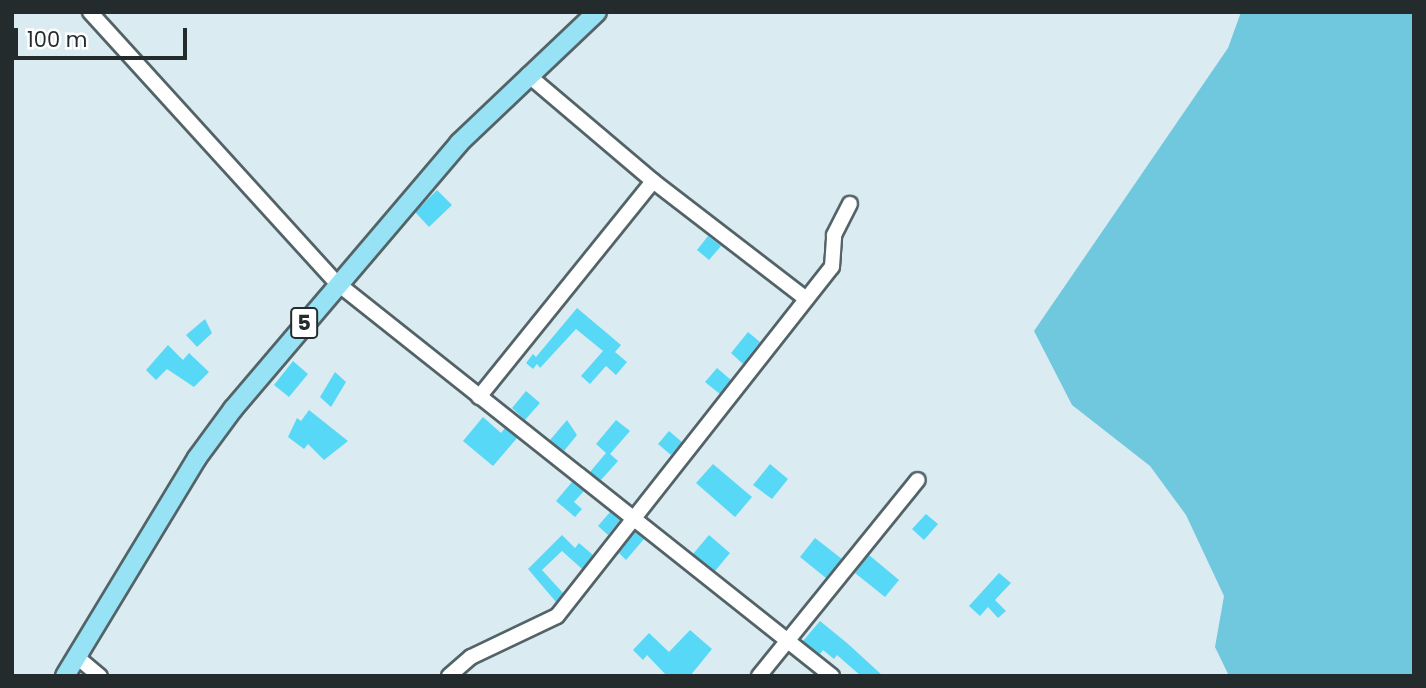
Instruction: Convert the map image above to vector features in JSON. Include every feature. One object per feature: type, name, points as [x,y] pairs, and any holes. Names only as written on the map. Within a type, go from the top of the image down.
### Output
[{"type":"main road","name":"5","points":[[63,675],[77,657],[197,458],[337,283],[459,143],[597,12]]},
{"type":"street","points":[[90,12],[337,283],[832,676]]},
{"type":"street","points":[[528,75],[653,181],[806,299]]},
{"type":"street","points":[[480,397],[653,181]]},
{"type":"street","points":[[449,676],[471,657],[557,616],[832,267],[834,235],[850,204]]},
{"type":"street","points":[[759,676],[918,480]]},
{"type":"street","points":[[77,657],[100,676]]},
{"type":"shaded area","points":[[1241,12],[1414,12],[1414,676],[1229,676],[1215,647],[1224,596],[1186,515],[1150,466],[1072,405],[1034,331],[1228,48]]},
{"type":"building","points":[[437,190],[452,205],[429,227],[415,212]]},
{"type":"building","points":[[708,236],[721,246],[709,260],[697,250]]},
{"type":"building","points":[[577,308],[621,345],[615,352],[627,362],[616,375],[606,366],[590,384],[581,376],[603,351],[576,329],[540,368],[537,364],[533,369],[526,363],[533,354],[536,357]]},
{"type":"building","points":[[205,319],[212,333],[197,347],[186,335]]},
{"type":"building","points":[[748,332],[760,342],[743,364],[731,353]]},
{"type":"building","points":[[168,345],[183,360],[189,353],[209,372],[194,387],[167,369],[156,380],[146,370]]},
{"type":"building","points":[[293,361],[308,374],[289,397],[274,385]]},
{"type":"building","points":[[717,368],[731,380],[720,394],[705,382]]},
{"type":"building","points":[[335,372],[346,382],[331,407],[320,397]]},
{"type":"building","points":[[526,391],[540,403],[525,420],[512,408]]},
{"type":"building","points":[[309,410],[348,441],[324,460],[308,444],[304,449],[288,437],[297,418],[301,421]]},
{"type":"building","points":[[483,417],[501,433],[505,428],[517,438],[493,466],[463,441]]},
{"type":"building","points":[[567,420],[577,435],[564,451],[550,440]]},
{"type":"building","points":[[616,420],[630,431],[610,454],[618,461],[601,480],[590,472],[606,453],[596,444]]},
{"type":"building","points":[[669,431],[682,442],[671,455],[658,444]]},
{"type":"building","points":[[713,464],[752,497],[735,517],[696,483]]},
{"type":"building","points":[[770,464],[788,479],[772,499],[753,485]]},
{"type":"building","points":[[572,482],[584,491],[574,502],[582,509],[575,517],[556,501]]},
{"type":"building","points":[[610,512],[620,520],[608,535],[598,526]]},
{"type":"building","points":[[926,514],[938,524],[924,540],[912,529]]},
{"type":"building","points":[[635,532],[644,539],[626,560],[619,553]]},
{"type":"building","points":[[562,535],[575,548],[579,543],[593,555],[582,569],[562,551],[542,570],[563,593],[556,602],[528,569]]},
{"type":"building","points":[[709,535],[730,553],[715,571],[693,554]]},
{"type":"building","points":[[815,538],[842,559],[826,578],[800,557]]},
{"type":"building","points":[[869,555],[899,580],[885,597],[855,573]]},
{"type":"building","points":[[999,573],[1011,583],[995,600],[1006,611],[998,618],[988,607],[980,616],[969,606]]},
{"type":"building","points":[[820,621],[883,676],[861,676],[837,655],[834,659],[823,650],[820,654],[803,641]]},
{"type":"building","points":[[690,630],[712,649],[690,676],[667,676],[647,655],[643,660],[633,650],[649,633],[669,652]]}]
